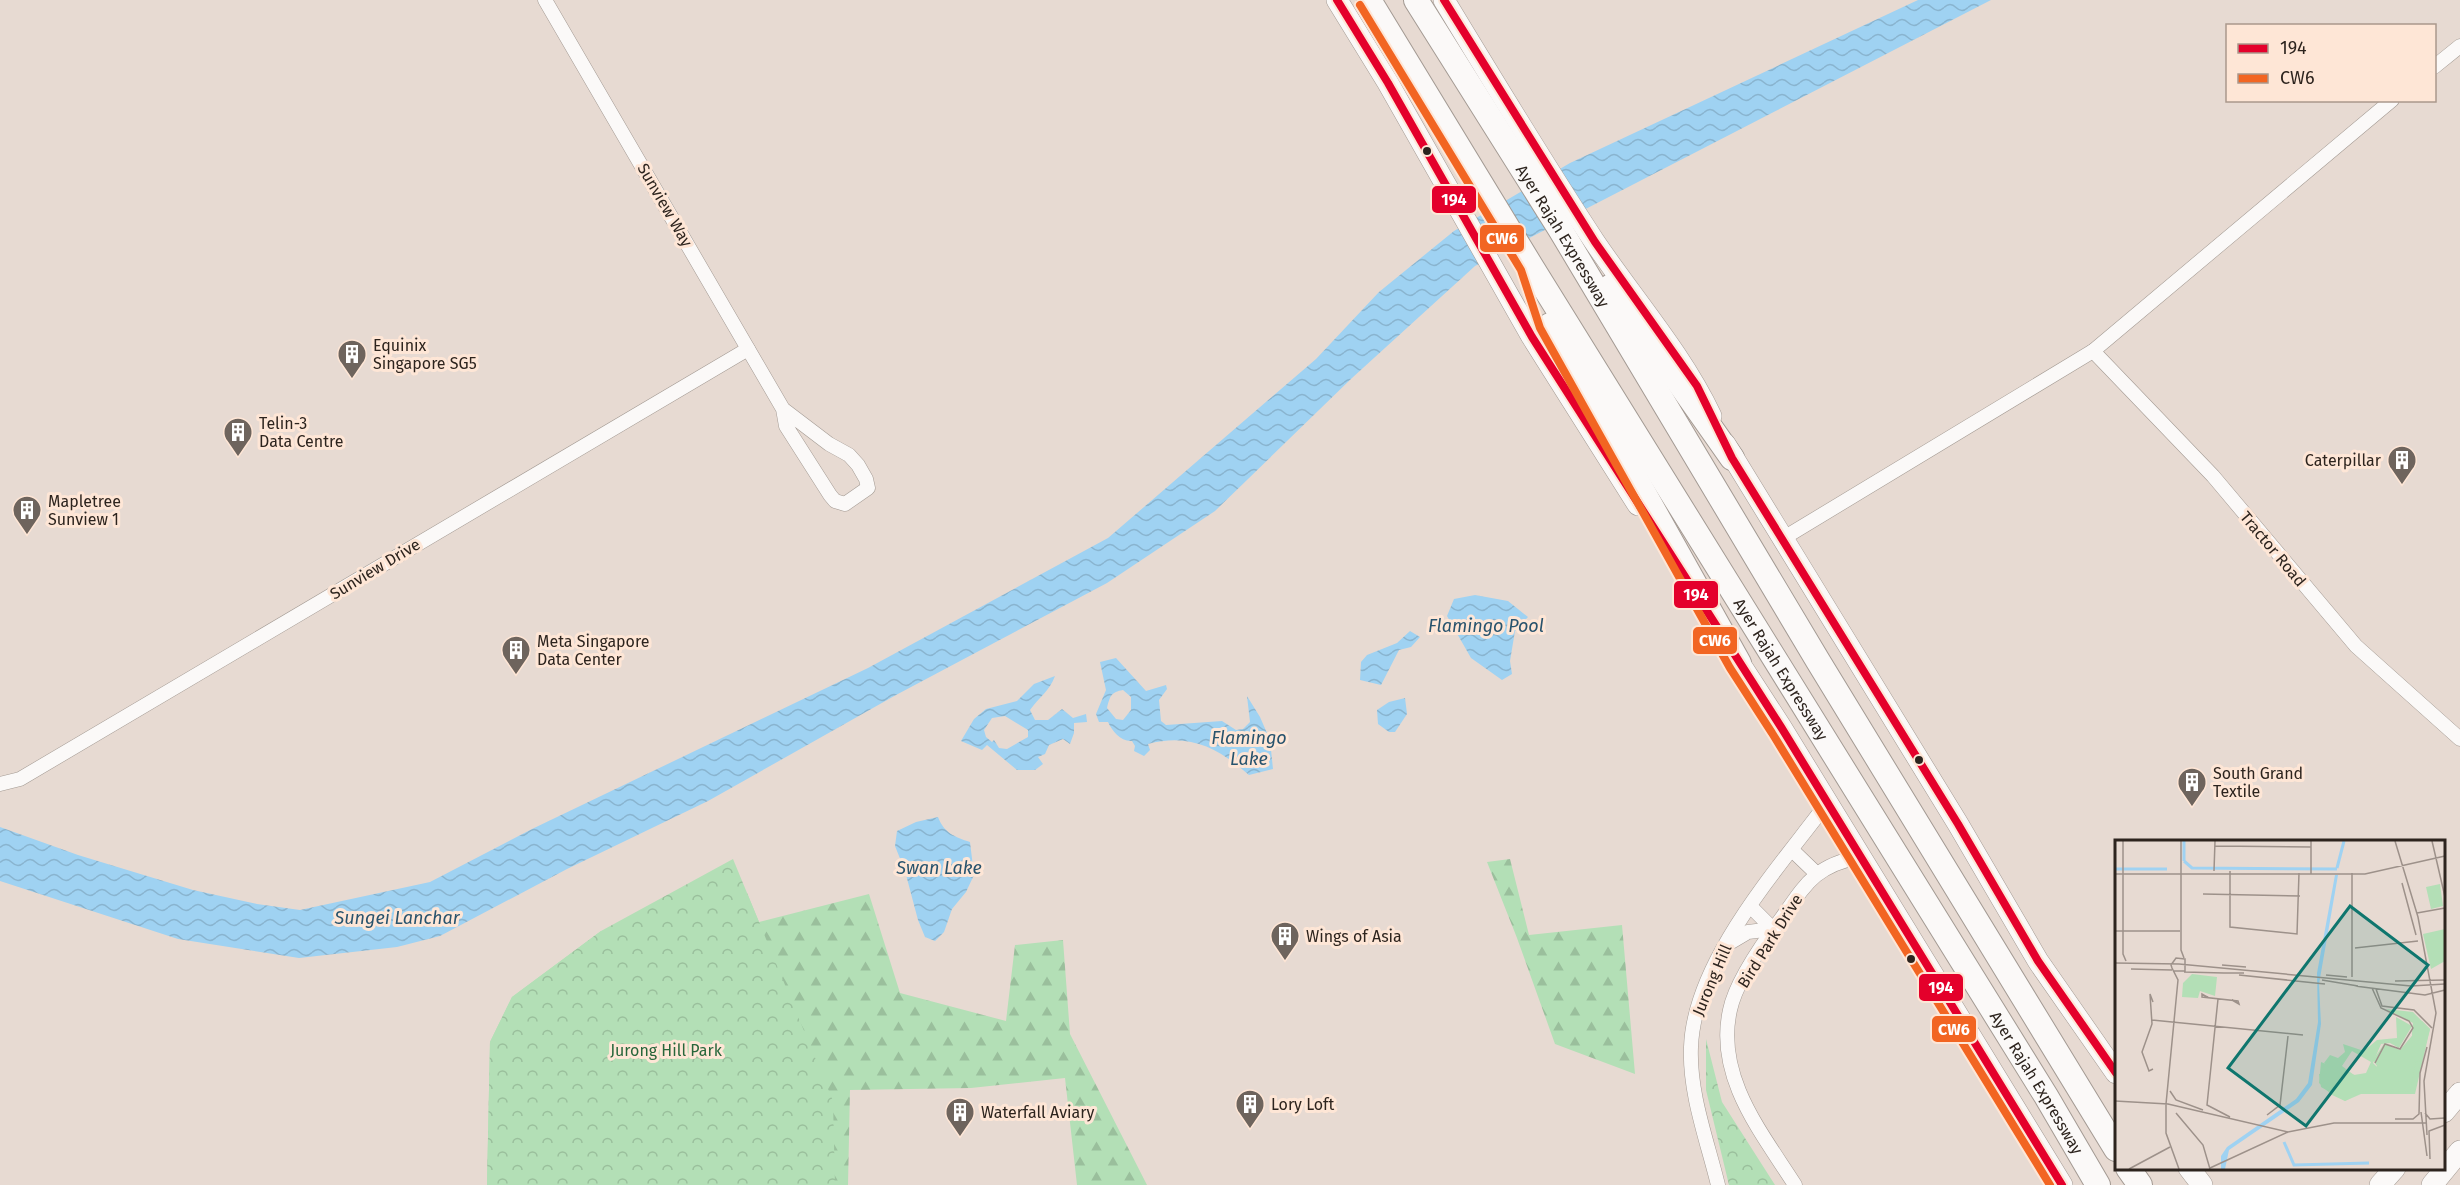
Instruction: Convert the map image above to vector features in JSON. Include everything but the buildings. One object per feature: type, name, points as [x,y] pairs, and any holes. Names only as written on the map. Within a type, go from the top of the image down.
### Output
[{"type":"highway","name":"Ayer Rajah Expressway","points":[[1369,0],[1531,266],[1883,831],[2098,1185]]},
{"type":"highway","name":"Ayer Rajah Expressway","points":[[1416,0],[1560,229],[1831,682],[2115,1147]]},
{"type":"highway","points":[[1560,229],[1576,238],[1582,246],[1732,459]]},
{"type":"highway","points":[[1531,266],[1549,323],[1738,663]]},
{"type":"main road","points":[[1336,0],[1388,83],[1532,337],[1827,803],[2062,1185]]},
{"type":"main road","points":[[1444,0],[1595,242],[1697,386],[1732,459],[1952,814],[2038,961],[2115,1072]]},
{"type":"main road","points":[[2445,1111],[2460,1093]]},
{"type":"main road","points":[[2445,1170],[2460,1151]]},
{"type":"main road","points":[[2190,1170],[2202,1185]]},
{"type":"main road","points":[[2380,1185],[2393,1170]]},
{"type":"main road","points":[[2433,1185],[2445,1170]]},
{"type":"street","name":"Sunview Way","points":[[545,0],[783,409],[807,429],[855,460],[868,484],[866,490],[848,502],[841,504],[835,501],[786,426],[783,409]]},
{"type":"street","points":[[2436,65],[2460,46]]},
{"type":"street","points":[[1782,539],[2093,351],[2390,102]]},
{"type":"street","name":"Sunview Drive","points":[[0,784],[20,779],[748,349]]},
{"type":"street","name":"Tractor Road","points":[[2093,351],[2213,476],[2356,646],[2460,739]]},
{"type":"street","name":"Jurong Hill","points":[[1718,1185],[1696,1099],[1691,1046],[1695,1019],[1702,996],[1726,945],[1750,906],[1827,803]]},
{"type":"street","points":[[1792,850],[1816,873]]},
{"type":"street","name":"Bird Park Drive","points":[[1795,1185],[1744,1105],[1732,1074],[1727,1039],[1730,1010],[1741,983],[1773,929],[1816,873],[1839,861],[1860,857]]},
{"type":"street","points":[[1750,906],[1773,929]]},
{"type":"street","points":[[1726,945],[1748,932],[1773,929]]},
{"type":"green space","name":"Jurong Hill Park","points":[[733,859],[833,1101],[835,1185],[487,1185],[490,1042],[512,997],[601,931]]},
{"type":"green space","points":[[1510,859],[1529,935],[1622,925],[1635,1074],[1555,1044],[1487,862]]},
{"type":"green space","name":"Jurong Hill Park","points":[[747,893],[759,922],[869,894],[900,993],[1006,1021],[1015,945],[1063,940],[1070,1034],[1147,1185],[1077,1185],[1065,1078],[971,1088],[850,1090],[848,1185],[487,1185],[490,1042],[512,997],[601,931],[715,1092]]},
{"type":"green space","points":[[1706,1039],[1722,1102],[1775,1185],[1729,1185],[1706,1090]]},
{"type":"water","name":"Sungei Lanchar","points":[[1918,0],[1991,0],[1475,266],[1352,378],[1215,511],[1107,583],[896,695],[708,801],[567,869],[440,936],[397,947],[299,958],[178,939],[0,881],[0,827],[78,855],[193,890],[257,904],[300,910],[430,882],[532,829],[868,668],[1108,538],[1316,359],[1379,292],[1454,231],[1570,163]]},
{"type":"water","name":"Flamingo Pool","points":[[1475,595],[1508,601],[1528,617],[1515,631],[1510,661],[1512,674],[1502,680],[1471,658],[1447,616],[1454,599]]},
{"type":"water","points":[[1410,631],[1420,637],[1411,647],[1399,650],[1381,685],[1360,680],[1361,662],[1367,655],[1397,643]]},
{"type":"water","name":"Flamingo Lake","points":[[1116,658],[1146,691],[1166,685],[1167,689],[1159,700],[1161,721],[1166,725],[1222,721],[1236,730],[1243,729],[1250,722],[1247,696],[1270,740],[1273,769],[1249,775],[1214,750],[1203,745],[1177,740],[1148,744],[1150,750],[1144,756],[1134,751],[1135,746],[1132,741],[1124,740],[1117,735],[1108,722],[1099,722],[1096,714],[1106,690],[1100,662]],"holes":[[[1123,690],[1131,697],[1131,710],[1123,720],[1116,719],[1107,708],[1112,695]]]},
{"type":"water","points":[[1055,676],[1047,690],[1030,710],[1035,720],[1048,720],[1062,709],[1073,718],[1086,714],[1087,722],[1074,723],[1074,733],[1070,744],[1063,739],[1049,745],[1045,754],[1038,757],[1043,764],[1035,770],[1017,770],[987,745],[982,750],[961,741],[974,719],[986,709],[1017,701],[1034,684]],"holes":[[[1005,716],[1028,730],[1028,737],[1007,749],[999,748],[994,740],[992,742],[986,737],[984,730],[992,718]]]},
{"type":"water","points":[[1405,698],[1407,714],[1395,732],[1389,732],[1378,724],[1377,710],[1389,702]]},
{"type":"water","name":"Swan Lake","points":[[938,817],[943,827],[951,834],[970,842],[974,875],[966,892],[952,909],[944,932],[935,941],[925,937],[895,846],[897,831],[916,822]]},
{"type":"transit line","name":"194","points":[[1337,0],[1388,83],[1532,337],[1781,727],[2062,1185]]},
{"type":"transit line","name":"194","points":[[1444,0],[1595,242],[1697,386],[1732,458],[1958,824],[2038,961],[2115,1072]]},
{"type":"transit line","name":"CW6","points":[[1360,5],[1521,270],[1540,328],[1730,668],[2050,1185]]},
{"type":"place","name":"Equinix Singapore SG5","points":[[352,380]]},
{"type":"place","name":"Telin-3 Data Centre","points":[[238,458]]},
{"type":"place","name":"Caterpillar","points":[[2402,486]]},
{"type":"place","name":"Mapletree Sunview 1","points":[[27,536]]},
{"type":"place","name":"Meta Singapore Data Center","points":[[516,676]]},
{"type":"place","name":"South Grand Textile","points":[[2192,808]]},
{"type":"place","name":"Wings of Asia","points":[[1285,962]]},
{"type":"place","name":"Lory Loft","points":[[1250,1130]]},
{"type":"place","name":"Waterfall Aviary","points":[[960,1138]]}]
